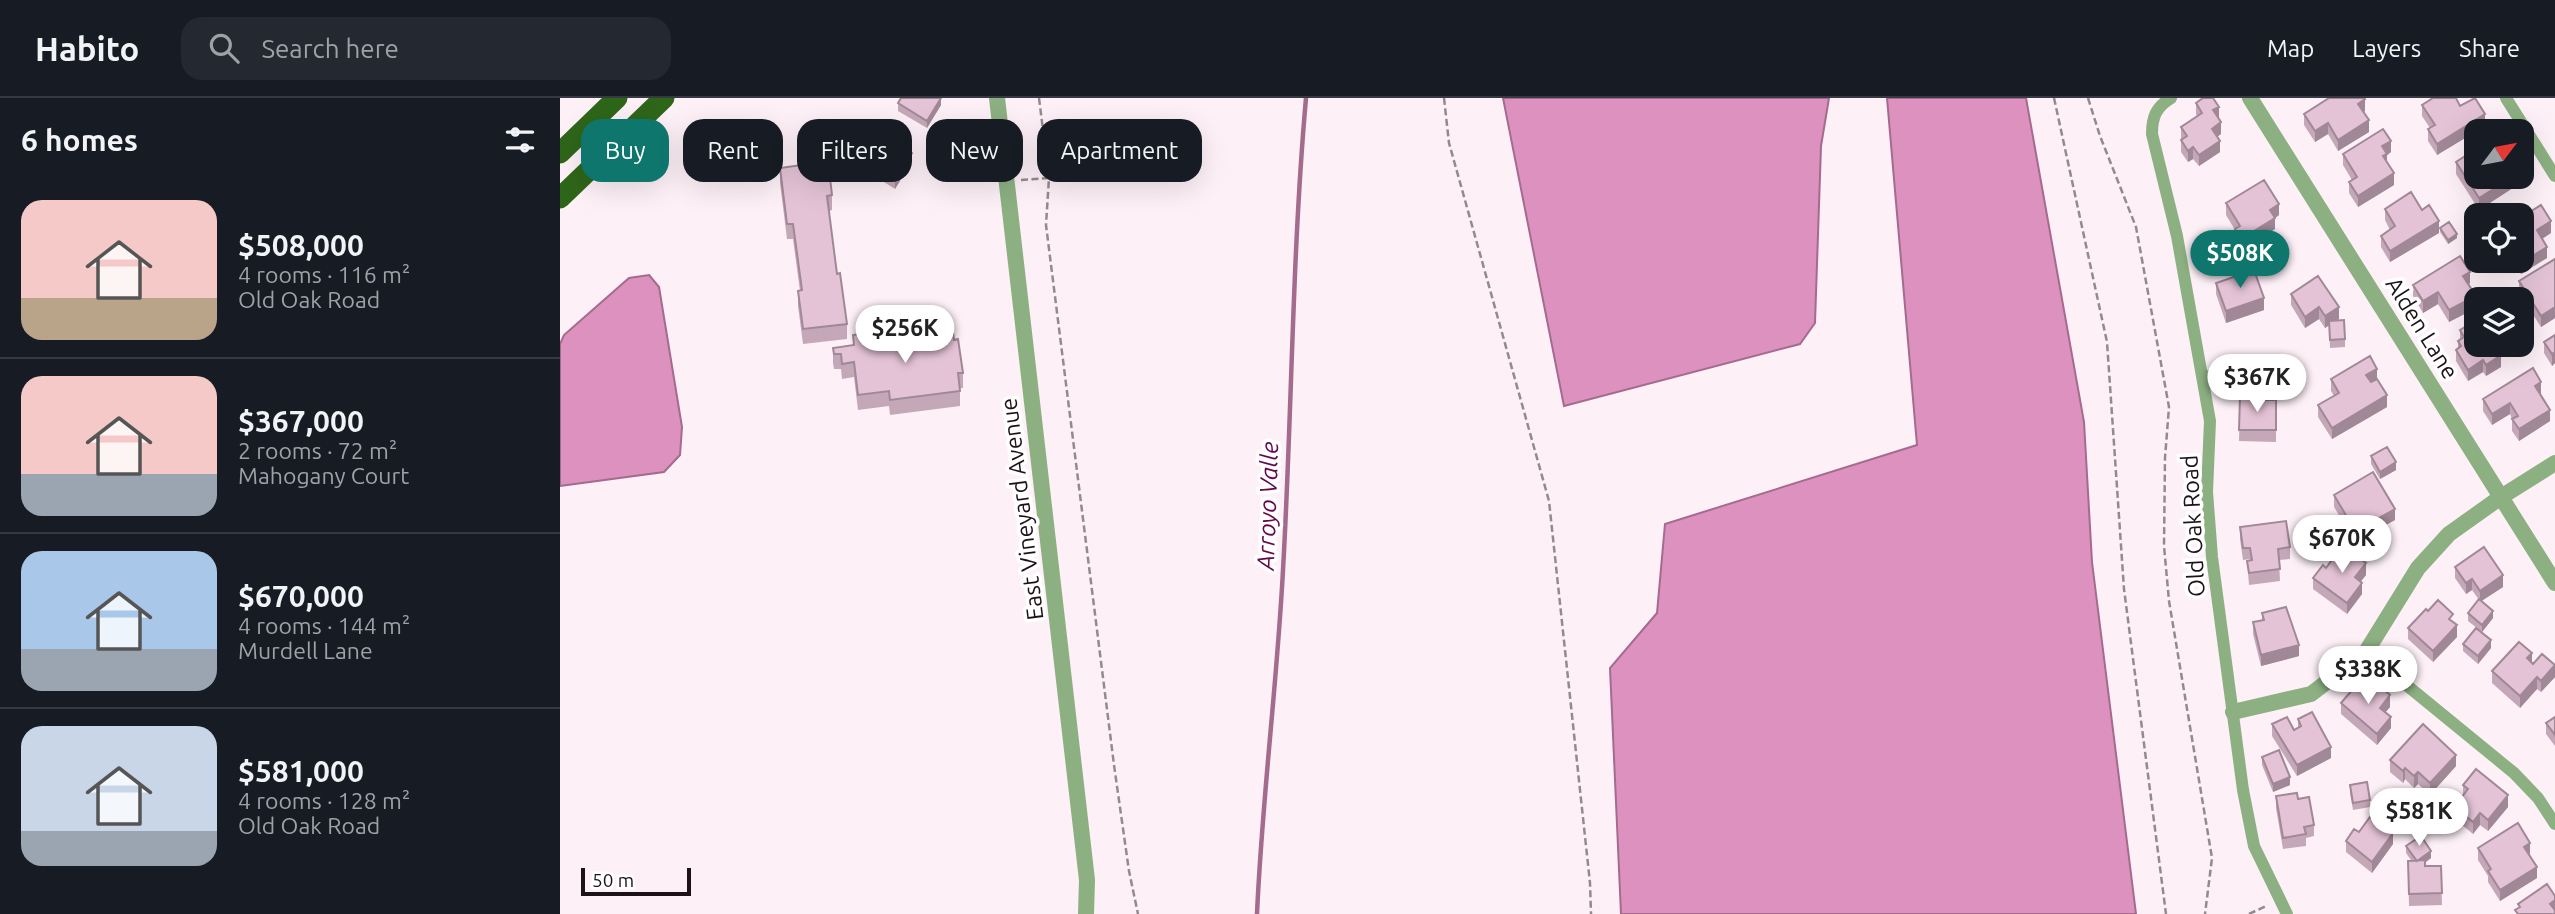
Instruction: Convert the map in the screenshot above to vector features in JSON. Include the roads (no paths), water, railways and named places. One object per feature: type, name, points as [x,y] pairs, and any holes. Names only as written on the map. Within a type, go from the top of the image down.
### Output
[{"type":"highway","points":[[560,153],[617,98]]},
{"type":"highway","points":[[560,198],[659,101]]},
{"type":"street","name":"East Vineyard Avenue","points":[[998,98],[1087,880],[1086,914]]},
{"type":"street","name":"Old Oak Road","points":[[2171,98],[2162,103],[2152,118],[2152,134],[2177,236],[2210,421],[2207,492],[2212,557],[2243,790],[2254,846],[2287,914]]},
{"type":"street","name":"Alden Lane","points":[[2250,98],[2555,583]]},
{"type":"street","points":[[2506,98],[2555,176]]},
{"type":"street","points":[[2203,377],[2270,370]]},
{"type":"street","points":[[2233,712],[2311,694],[2366,652],[2418,568],[2449,534],[2555,463]]},
{"type":"street","points":[[2366,652],[2514,773],[2538,798],[2555,824]]},
{"type":"waterway","name":"Arroyo Valle","points":[[1257,914],[1283,570],[1298,216],[1306,98]]}]
